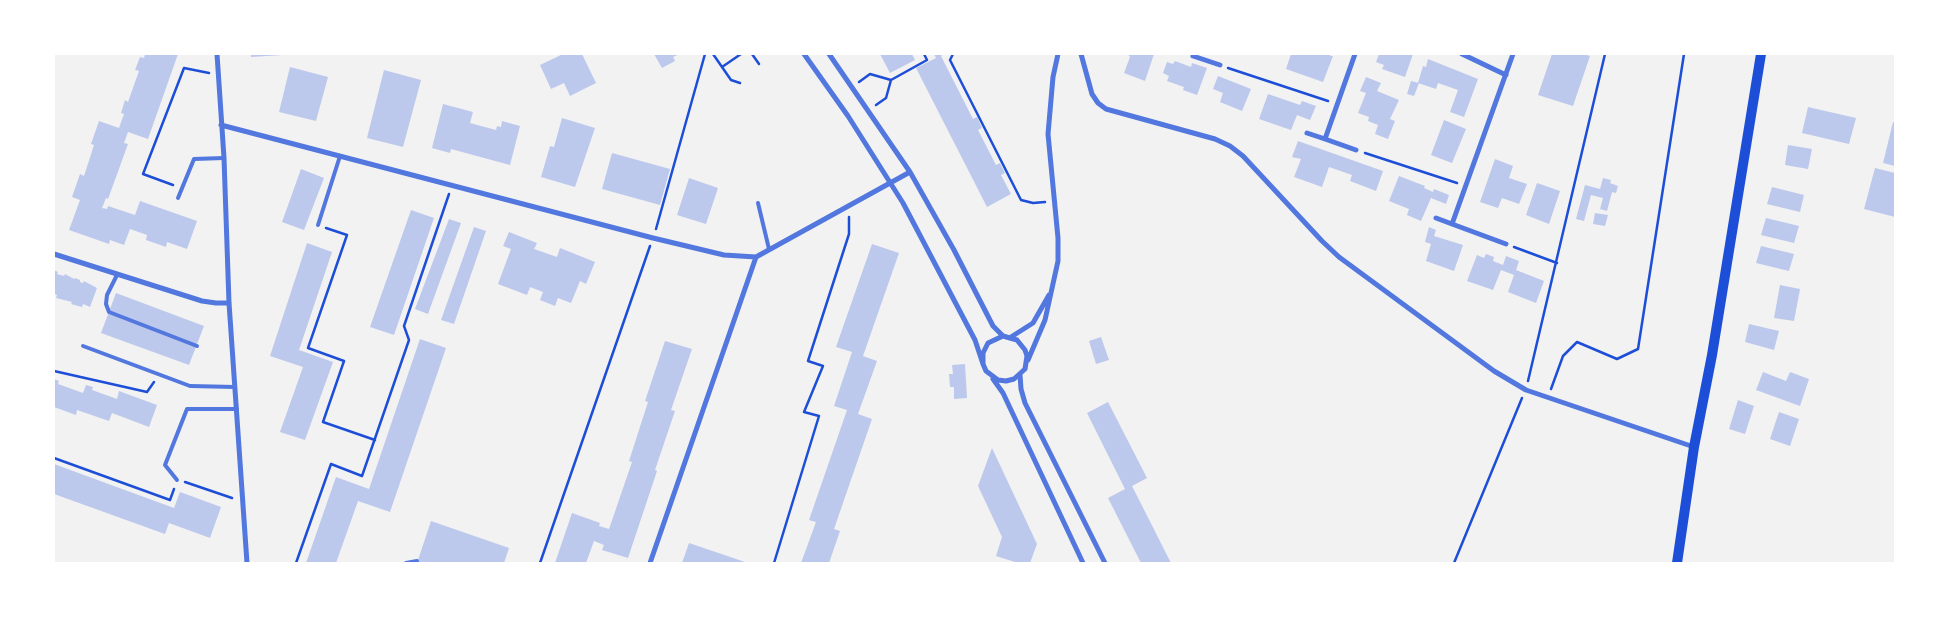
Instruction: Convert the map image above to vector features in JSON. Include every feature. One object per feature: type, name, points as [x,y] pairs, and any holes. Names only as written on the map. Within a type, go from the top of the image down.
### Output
[{"type":"main road","points":[[1678,563],[1694,447],[1712,355],[1761,54]]},
{"type":"street","points":[[216,54],[224,158],[229,303],[247,563]]},
{"type":"street","points":[[804,54],[892,182],[975,340],[983,364],[1003,393],[1082,563]]},
{"type":"street","points":[[829,54],[910,172],[954,250],[992,326],[1003,336]]},
{"type":"street","points":[[991,376],[998,380],[1006,381],[1020,375],[1045,320],[1054,285],[1058,253],[1048,134],[1053,76],[1058,54]]},
{"type":"street","points":[[1081,54],[1092,94],[1098,103],[1106,109],[1215,139],[1230,146],[1243,156],[1339,257],[1494,372],[1526,390],[1694,447]]},
{"type":"street","points":[[1187,54],[1220,65]]},
{"type":"street","points":[[1325,139],[1355,54]]},
{"type":"street","points":[[1462,54],[1506,74]]},
{"type":"street","points":[[1452,224],[1512,54]]},
{"type":"street","points":[[221,125],[653,238],[724,255],[756,258]]},
{"type":"street","points":[[1307,133],[1356,150]]},
{"type":"street","points":[[650,563],[756,258],[769,249],[910,172]]},
{"type":"street","points":[[1436,218],[1506,244]]},
{"type":"street","points":[[54,254],[202,301],[229,303]]},
{"type":"street","points":[[1011,337],[1033,324],[1054,285]]},
{"type":"street","points":[[983,364],[983,353],[988,343],[1003,336],[1011,337],[1022,344],[1027,363]]},
{"type":"street","points":[[1020,375],[1025,403],[1105,563]]},
{"type":"lane","points":[[318,225],[340,156]]},
{"type":"lane","points":[[178,198],[194,158],[224,158]]},
{"type":"lane","points":[[758,203],[769,249]]},
{"type":"lane","points":[[117,275],[107,295],[106,304],[109,312],[197,346]]},
{"type":"lane","points":[[83,346],[190,386],[235,387]]},
{"type":"lane","points":[[177,480],[165,465],[187,409],[236,409]]},
{"type":"lane","points":[[406,563],[418,562]]},
{"type":"path","points":[[540,563],[653,238],[705,54]]},
{"type":"path","points":[[713,54],[731,80],[740,84]]},
{"type":"path","points":[[722,67],[741,54]]},
{"type":"path","points":[[752,54],[759,64]]},
{"type":"path","points":[[851,86],[870,74],[891,80],[927,60],[924,54]]},
{"type":"path","points":[[953,54],[950,60],[1021,200],[1033,203],[1054,202]]},
{"type":"path","points":[[1454,563],[1526,390],[1605,54]]},
{"type":"path","points":[[1548,397],[1563,356],[1577,342],[1617,359],[1638,349],[1684,54]]},
{"type":"path","points":[[1220,65],[1336,104]]},
{"type":"path","points":[[182,189],[143,174],[184,68],[218,75]]},
{"type":"path","points":[[868,110],[886,98],[891,80]]},
{"type":"path","points":[[1356,150],[1466,186]]},
{"type":"path","points":[[296,563],[331,464],[362,476],[409,340],[404,326],[452,186]]},
{"type":"path","points":[[774,563],[819,416],[804,412],[822,366],[808,361],[848,234],[850,206]]},
{"type":"path","points":[[318,225],[348,235],[308,348],[344,361],[323,422],[375,440]]},
{"type":"path","points":[[1506,244],[1557,263]]},
{"type":"path","points":[[54,371],[147,392],[160,375]]},
{"type":"path","points":[[54,458],[170,500],[177,480],[243,501]]},
{"type":"building","points":[[145,54],[178,54],[148,139],[128,132],[124,143],[128,144],[108,199],[106,198],[102,208],[107,209],[108,206],[135,215],[140,201],[197,221],[187,249],[167,242],[166,247],[146,240],[147,235],[130,229],[124,245],[110,240],[109,244],[69,230],[80,200],[72,197],[80,174],[84,176],[94,145],[91,144],[99,121],[119,128],[124,114],[121,113],[125,100],[128,102],[139,71],[135,70],[140,57],[144,58]]},
{"type":"building","points":[[251,54],[283,54],[283,55],[251,57]]},
{"type":"building","points":[[563,54],[582,54],[596,83],[570,96],[564,83],[551,89],[540,65]]},
{"type":"building","points":[[654,54],[680,54],[673,57],[675,61],[662,68]]},
{"type":"building","points":[[880,54],[912,54],[915,60],[890,73]]},
{"type":"building","points":[[934,54],[944,54],[941,56],[973,119],[977,117],[982,128],[978,130],[996,165],[1000,163],[1005,173],[1001,175],[1011,194],[987,207],[916,68],[936,58]]},
{"type":"building","points":[[1128,54],[1154,54],[1145,81],[1124,73],[1130,57]]},
{"type":"building","points":[[1291,54],[1331,54],[1330,56],[1333,56],[1323,82],[1286,69]]},
{"type":"building","points":[[1379,54],[1413,54],[1405,77],[1382,69],[1384,65],[1376,62]]},
{"type":"building","points":[[1552,54],[1584,54],[1590,56],[1573,106],[1538,95]]},
{"type":"building","points":[[1428,59],[1478,79],[1464,117],[1450,112],[1458,90],[1438,83],[1436,89],[1418,83],[1423,66],[1426,67]]},
{"type":"building","points":[[1175,61],[1191,67],[1192,63],[1207,68],[1197,95],[1183,90],[1184,87],[1167,81],[1169,76],[1163,73],[1167,62],[1173,64]]},
{"type":"building","points":[[290,67],[328,77],[316,121],[279,112]]},
{"type":"building","points":[[384,70],[421,80],[403,147],[367,138]]},
{"type":"building","points":[[1218,76],[1251,89],[1242,111],[1220,102],[1223,93],[1213,89]]},
{"type":"building","points":[[1366,77],[1381,83],[1377,91],[1399,100],[1390,119],[1395,121],[1388,139],[1375,134],[1378,125],[1368,121],[1369,117],[1358,113],[1366,93],[1360,91]]},
{"type":"building","points":[[1411,81],[1419,83],[1414,96],[1407,94]]},
{"type":"building","points":[[1268,94],[1300,105],[1302,101],[1316,106],[1310,120],[1297,115],[1291,130],[1259,119]]},
{"type":"building","points":[[443,104],[473,112],[470,123],[496,130],[497,126],[501,127],[502,121],[520,126],[510,165],[451,149],[450,153],[432,148]]},
{"type":"building","points":[[1808,107],[1856,118],[1849,144],[1802,133]]},
{"type":"building","points":[[562,118],[595,128],[575,187],[541,177],[550,146],[554,147]]},
{"type":"building","points":[[1444,120],[1466,129],[1452,163],[1431,155]]},
{"type":"building","points":[[1893,122],[1895,123],[1895,166],[1883,163]]},
{"type":"building","points":[[1298,141],[1383,171],[1376,191],[1350,181],[1352,175],[1329,167],[1322,187],[1294,177],[1301,159],[1292,157]]},
{"type":"building","points":[[1788,145],[1812,149],[1808,169],[1785,165]]},
{"type":"building","points":[[612,153],[670,169],[660,205],[602,189]]},
{"type":"building","points":[[1495,159],[1513,166],[1509,178],[1527,184],[1519,204],[1502,198],[1498,208],[1480,202]]},
{"type":"building","points":[[1875,168],[1895,173],[1895,217],[1864,209]]},
{"type":"building","points":[[301,169],[324,178],[304,230],[282,222]]},
{"type":"building","points":[[1399,176],[1425,186],[1424,188],[1433,192],[1434,189],[1449,195],[1446,204],[1431,198],[1421,221],[1407,215],[1409,209],[1389,201]]},
{"type":"building","points":[[689,178],[718,188],[706,224],[677,215]]},
{"type":"building","points":[[1603,178],[1611,180],[1610,183],[1618,186],[1616,193],[1612,192],[1607,211],[1600,209],[1603,198],[1591,195],[1584,221],[1576,219],[1585,185],[1600,189]]},
{"type":"building","points":[[1537,183],[1560,191],[1549,224],[1526,215]]},
{"type":"building","points":[[1772,187],[1804,195],[1800,212],[1767,204]]},
{"type":"building","points":[[411,210],[434,218],[394,335],[370,327]]},
{"type":"building","points":[[1595,213],[1608,215],[1605,226],[1593,224]]},
{"type":"building","points":[[1766,218],[1799,226],[1794,243],[1761,235]]},
{"type":"building","points":[[449,219],[461,223],[428,314],[415,309]]},
{"type":"building","points":[[474,227],[486,231],[454,324],[441,320]]},
{"type":"building","points":[[1429,227],[1436,230],[1434,236],[1463,245],[1454,271],[1426,261],[1431,244],[1425,242]]},
{"type":"building","points":[[509,232],[537,243],[534,249],[557,257],[560,248],[595,262],[586,284],[580,281],[571,303],[558,298],[555,306],[540,300],[543,292],[530,287],[527,295],[498,284],[511,249],[503,246]]},
{"type":"building","points":[[307,243],[332,252],[299,350],[333,362],[305,440],[280,432],[303,367],[270,356]]},
{"type":"building","points":[[872,244],[899,253],[863,356],[877,361],[858,414],[872,419],[834,529],[840,531],[829,563],[801,563],[816,522],[809,520],[847,410],[834,406],[852,352],[836,347]]},
{"type":"building","points":[[1761,246],[1794,254],[1789,271],[1756,263]]},
{"type":"building","points":[[1486,254],[1494,257],[1493,261],[1503,265],[1506,256],[1519,261],[1516,270],[1544,281],[1536,303],[1508,292],[1514,275],[1501,270],[1493,290],[1467,281],[1477,255],[1484,258]]},
{"type":"building","points":[[54,270],[58,272],[57,274],[64,276],[65,274],[97,288],[90,307],[83,304],[82,307],[56,298],[57,295],[54,294]]},
{"type":"building","points":[[1780,285],[1800,289],[1794,321],[1774,318]]},
{"type":"building","points":[[116,293],[204,326],[189,365],[101,333]]},
{"type":"building","points":[[1749,324],[1779,331],[1774,350],[1745,342]]},
{"type":"building","points":[[1101,337],[1109,360],[1096,364],[1089,341]]},
{"type":"building","points":[[420,339],[446,348],[390,512],[358,501],[336,563],[306,563],[336,477],[369,489]]},
{"type":"building","points":[[665,341],[692,349],[671,410],[675,411],[655,470],[657,471],[628,558],[602,550],[604,545],[594,541],[586,563],[555,563],[572,513],[600,523],[599,526],[609,529],[632,462],[629,461],[648,402],[645,401]]},
{"type":"building","points":[[965,364],[967,398],[954,399],[954,387],[950,387],[949,374],[953,374],[952,365]]},
{"type":"building","points":[[1763,372],[1786,381],[1790,372],[1809,379],[1800,406],[1756,390]]},
{"type":"building","points":[[54,379],[59,381],[58,384],[83,393],[86,385],[93,387],[92,390],[117,399],[119,391],[157,405],[149,427],[112,413],[109,421],[77,410],[76,415],[54,407]]},
{"type":"building","points":[[1738,400],[1754,406],[1745,434],[1729,429]]},
{"type":"building","points":[[1108,402],[1147,478],[1132,486],[1171,563],[1141,563],[1108,498],[1125,489],[1087,413]]},
{"type":"building","points":[[1779,412],[1799,419],[1790,446],[1770,439]]},
{"type":"building","points":[[992,448],[1037,544],[1030,563],[1018,563],[996,556],[1002,537],[978,486]]},
{"type":"building","points":[[54,464],[174,508],[180,492],[221,507],[210,538],[169,523],[165,534],[54,494]]},
{"type":"building","points":[[431,521],[509,548],[504,563],[417,563]]},
{"type":"building","points":[[689,543],[748,563],[682,563]]}]
